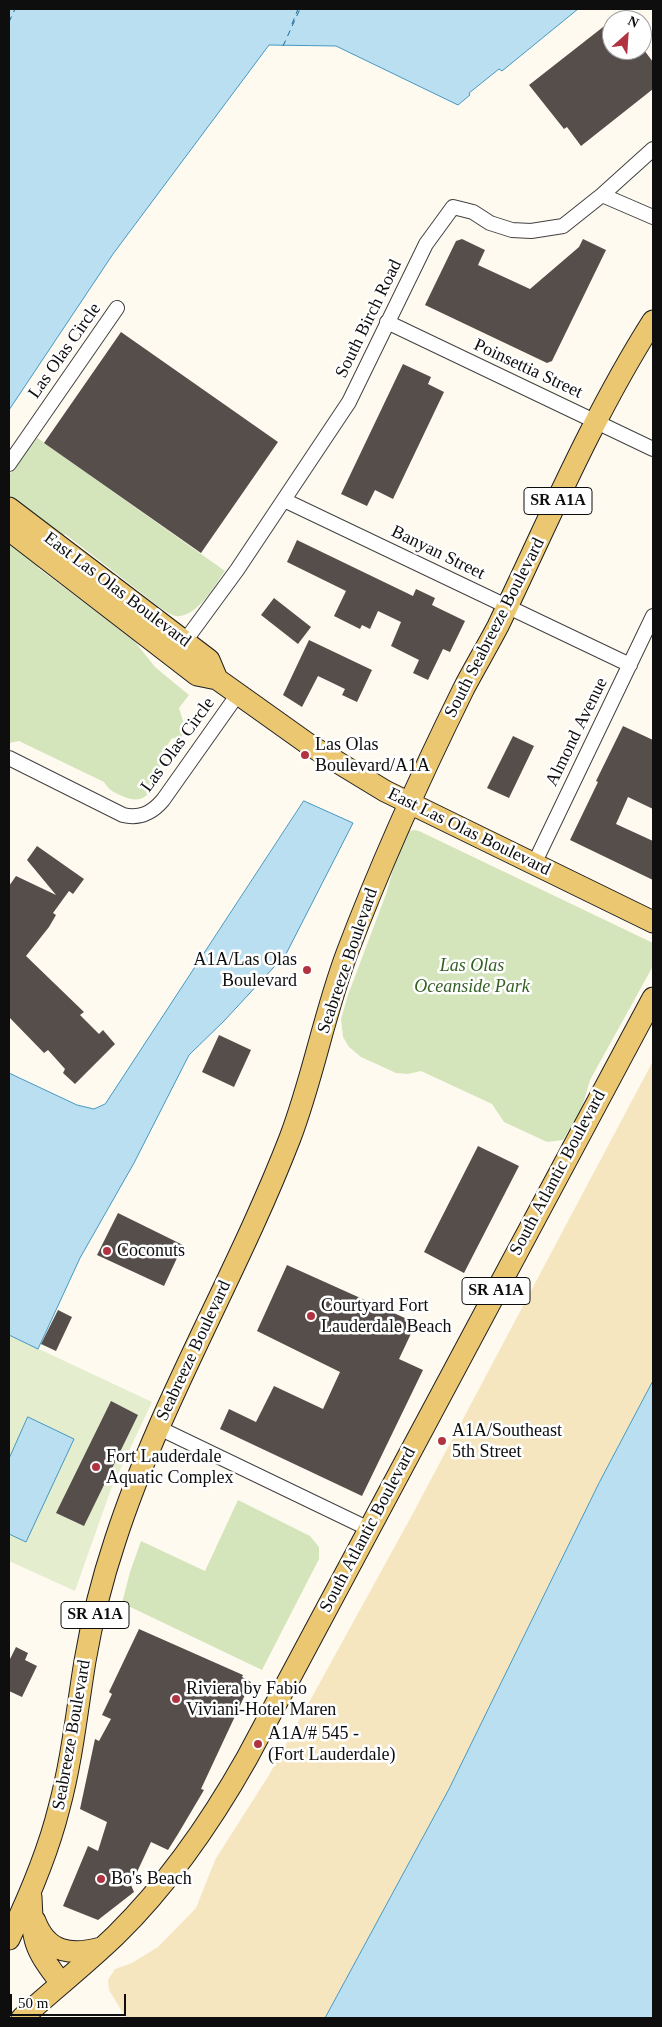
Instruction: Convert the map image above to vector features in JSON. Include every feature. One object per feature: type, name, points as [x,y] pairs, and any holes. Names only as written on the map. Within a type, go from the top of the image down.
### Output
[{"type":"main road","name":"South Seabreeze Boulevard","points":[[409,803],[596,421],[630,358],[653,321]]},
{"type":"main road","name":"East Las Olas Boulevard","points":[[9,508],[137,616],[197,675],[217,678]]},
{"type":"main road","name":"East Las Olas Boulevard","points":[[9,530],[137,616],[185,641],[209,660],[217,678],[238,694],[322,753],[384,791],[653,922]]},
{"type":"main road","name":"Seabreeze Boulevard","points":[[9,1939],[31,1891],[59,1810],[70,1758],[89,1639],[107,1566],[129,1500],[159,1428],[289,1142],[305,1096],[339,974],[409,803]]},
{"type":"main road","name":"South Atlantic Boulevard","points":[[22,2018],[131,1919],[169,1876],[218,1807],[247,1758],[653,998]]},
{"type":"main road","points":[[31,1891],[32,1933],[38,1952],[61,1983]]},
{"type":"main road","points":[[32,1913],[36,1925],[45,1939],[59,1949],[77,1953],[101,1948]]},
{"type":"street","name":"South Birch Road","points":[[185,641],[225,586],[349,402],[426,244],[453,207],[473,212],[500,227],[512,230],[531,231],[563,226],[602,195],[653,148]]},
{"type":"street","points":[[602,195],[653,217]]},
{"type":"street","name":"Las Olas Circle","points":[[9,464],[118,308]]},
{"type":"street","name":"Poinsettia Street","points":[[387,322],[653,449]]},
{"type":"street","name":"Banyan Street","points":[[284,500],[630,665]]},
{"type":"street","name":"Almond Avenue","points":[[534,864],[653,616]]},
{"type":"street","name":"Las Olas Circle","points":[[9,758],[123,815],[139,816],[152,811],[163,800],[238,694]]},
{"type":"street","points":[[159,1428],[369,1529]]},
{"type":"green space","points":[[36,437],[225,571],[200,605],[187,614],[177,616],[162,609],[65,534],[38,568],[132,638],[155,667],[189,695],[179,708],[186,730],[180,739],[172,738],[163,752],[166,758],[159,769],[164,773],[151,791],[142,798],[130,799],[122,796],[112,791],[104,782],[19,741],[9,743],[9,475]]},
{"type":"green space","name":"Las Olas Oceanside Park","points":[[414,830],[653,943],[653,966],[590,1080],[581,1111],[563,1140],[547,1142],[504,1122],[492,1104],[421,1071],[408,1074],[396,1073],[361,1057],[349,1047],[343,1037],[341,1019],[348,995],[386,894],[398,853],[406,835],[409,831]]},
{"type":"green space","points":[[9,1335],[152,1402],[111,1489],[75,1591],[9,1561]]},
{"type":"green space","points":[[238,1500],[310,1536],[319,1547],[319,1559],[262,1670],[122,1603],[141,1541],[205,1571]]},
{"type":"sand","points":[[653,1061],[653,1381],[599,1483],[449,1789],[325,2018],[126,2018],[109,1990],[108,1980],[115,1969],[132,1963],[158,1947],[196,1908],[215,1860],[269,1775],[411,1517]]},
{"type":"water","points":[[9,9],[578,9],[502,71],[499,69],[469,93],[470,95],[458,105],[336,46],[269,45],[113,254],[9,410]]},
{"type":"water","points":[[304,801],[353,823],[286,954],[224,1021],[189,1055],[134,1163],[80,1258],[38,1349],[9,1335],[9,1073],[77,1105],[94,1109],[105,1104]]},
{"type":"water","points":[[653,1381],[653,2018],[325,2018],[449,1789],[599,1483]]},
{"type":"water","points":[[28,1417],[74,1439],[26,1542],[9,1534],[9,1459]]},
{"type":"building","points":[[602,28],[602,60],[652,60],[653,62],[653,89],[581,146],[567,127],[564,129],[529,85]]},
{"type":"building","points":[[462,239],[485,250],[478,265],[530,289],[579,247],[583,239],[606,250],[552,361],[547,363],[425,305],[456,241]]},
{"type":"building","points":[[121,332],[278,442],[201,553],[44,443]]},
{"type":"building","points":[[403,364],[431,377],[428,384],[444,392],[393,499],[375,490],[367,506],[341,494]]},
{"type":"building","points":[[297,540],[413,596],[416,589],[435,598],[432,605],[465,621],[450,652],[443,649],[428,680],[413,673],[419,660],[391,646],[401,622],[378,611],[370,629],[362,625],[360,629],[334,616],[346,591],[287,562]]},
{"type":"building","points":[[274,598],[311,627],[298,644],[261,615]]},
{"type":"building","points":[[309,640],[372,670],[357,702],[342,695],[345,689],[318,676],[302,707],[283,695]]},
{"type":"building","points":[[623,726],[653,740],[653,809],[628,797],[616,824],[653,841],[653,880],[570,840]]},
{"type":"building","points":[[513,736],[534,746],[509,798],[487,788]]},
{"type":"building","points":[[37,846],[84,879],[73,894],[69,891],[53,913],[56,915],[49,927],[26,956],[84,1012],[80,1015],[99,1034],[103,1030],[115,1044],[75,1084],[63,1073],[65,1069],[48,1050],[44,1053],[9,1017],[9,886],[16,876],[56,895],[27,860]]},
{"type":"building","points":[[219,1035],[251,1050],[234,1087],[202,1072]]},
{"type":"building","points":[[478,1146],[519,1166],[464,1273],[424,1252]]},
{"type":"building","points":[[118,1213],[183,1245],[164,1286],[97,1255]]},
{"type":"building","points":[[287,1265],[416,1323],[399,1359],[423,1370],[362,1496],[220,1429],[229,1409],[256,1422],[274,1386],[323,1409],[340,1372],[257,1331]]},
{"type":"building","points":[[58,1310],[72,1317],[56,1351],[41,1344]]},
{"type":"building","name":"Fort Lauderdale Aquatic Complex","points":[[111,1401],[138,1415],[84,1526],[56,1513]]},
{"type":"building","points":[[139,1629],[243,1675],[242,1677],[251,1682],[201,1789],[204,1790],[168,1850],[151,1842],[131,1885],[134,1892],[98,1920],[63,1906],[88,1846],[98,1851],[107,1822],[80,1809],[95,1739],[99,1741],[111,1719],[102,1715],[112,1694],[109,1692]]},
{"type":"building","points":[[16,1647],[28,1653],[25,1660],[37,1666],[22,1697],[9,1691],[9,1661]]},
{"type":"ferry route","points":[[9,22],[15,9]]},
{"type":"ferry route","points":[[292,24],[298,9]]},
{"type":"ferry route","points":[[283,46],[300,9]]},
{"type":"place","name":"Las Olas Boulevard/A1A","points":[[305,755]]},
{"type":"place","name":"A1A/Las Olas Boulevard","points":[[307,970]]},
{"type":"place","name":"Coconuts","points":[[107,1251]]},
{"type":"place","name":"Courtyard Fort Lauderdale Beach","points":[[311,1316]]},
{"type":"place","name":"A1A/Southeast 5th Street","points":[[442,1441]]},
{"type":"place","name":"Fort Lauderdale Aquatic Complex","points":[[96,1467]]},
{"type":"place","name":"Riviera by Fabio Viviani-Hotel Maren","points":[[176,1699]]},
{"type":"place","name":"A1A/# 545 - (Fort Lauderdale)","points":[[258,1744]]},
{"type":"place","name":"Bo's Beach","points":[[101,1879]]}]
